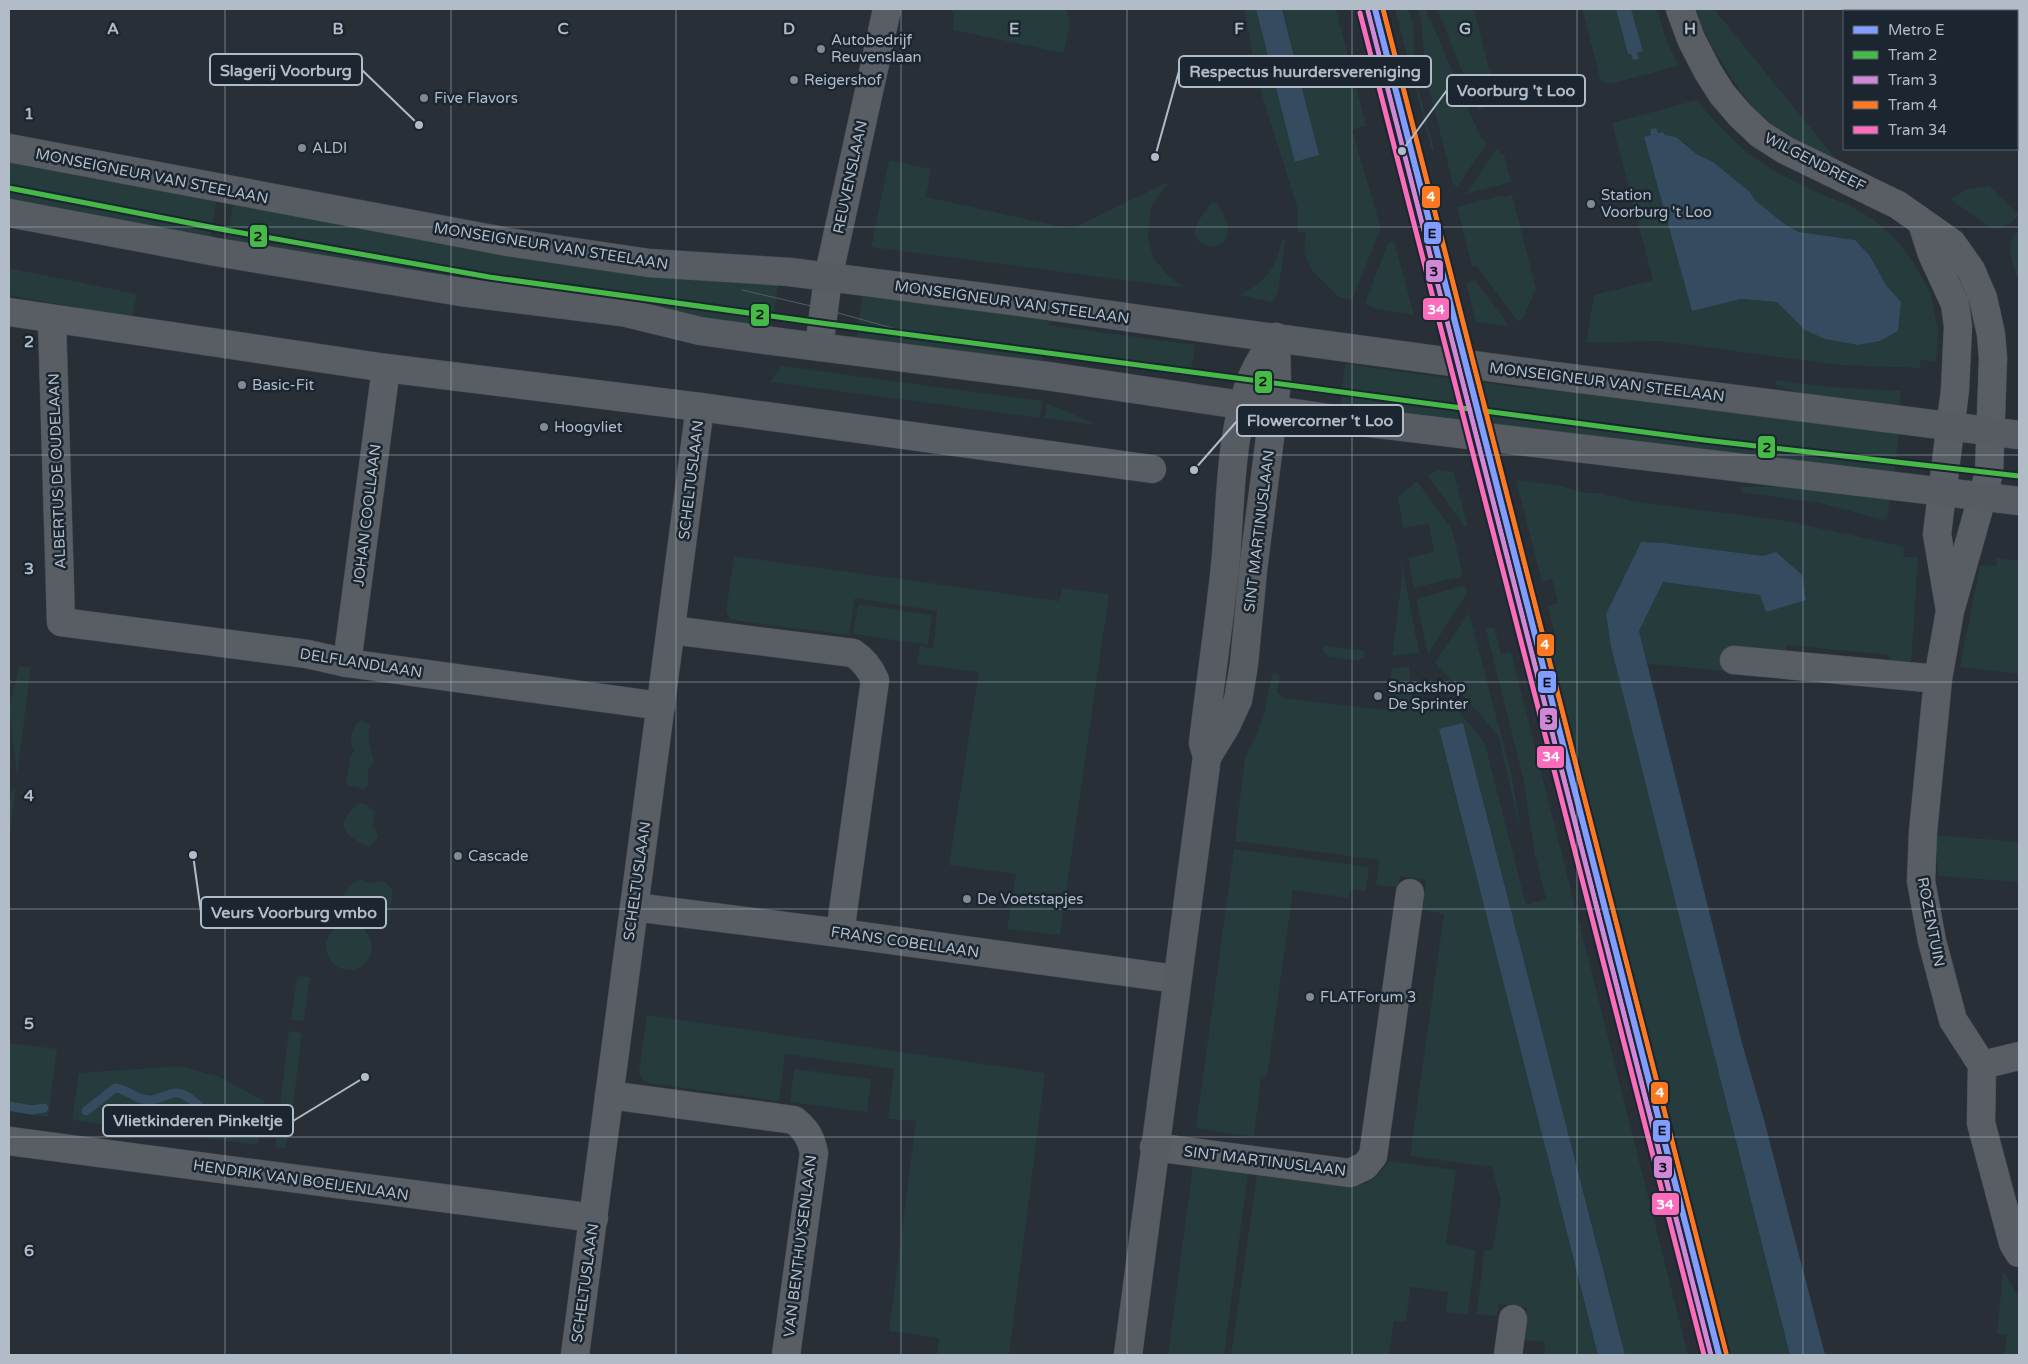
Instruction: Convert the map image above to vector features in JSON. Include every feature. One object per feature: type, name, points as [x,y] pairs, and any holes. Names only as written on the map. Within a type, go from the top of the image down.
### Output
[{"type":"main road","name":"MONSEIGNEUR VAN STEELAAN","points":[[9,148],[508,242],[649,263],[790,272],[1013,300],[1548,375],[2019,435]]},
{"type":"main road","points":[[9,213],[216,252],[461,292],[622,312],[700,331],[1048,376],[1242,405],[1274,408],[1328,418],[2019,501]]},
{"type":"main road","name":"SINT MARTINUSLAAN","points":[[1207,757],[1203,743],[1225,566],[1234,462],[1242,405],[1250,380],[1260,359],[1276,337]]},
{"type":"main road","name":"SINT MARTINUSLAAN","points":[[1128,1355],[1176,979],[1207,757],[1226,726],[1238,700],[1244,664],[1253,570],[1277,383],[1276,337]]},
{"type":"street","name":"REUVENSLAAN","points":[[819,347],[828,278],[887,9]]},
{"type":"street","name":"WILGENDREEF","points":[[1680,9],[1691,39],[1722,94],[1760,134],[1785,150],[1898,205],[1952,244],[1971,270],[1983,298],[1991,334],[1993,358],[1992,432],[1989,473],[1982,498]]},
{"type":"street","points":[[1922,223],[1932,254],[1955,304],[1958,326],[1958,348],[1943,492]]},
{"type":"street","points":[[9,312],[52,320],[386,368],[700,407],[1152,469]]},
{"type":"street","name":"ALBERTUS DE OUDELAAN","points":[[52,320],[61,622]]},
{"type":"street","name":"JOHAN COOLLAAN","points":[[347,663],[386,368]]},
{"type":"street","name":"SCHELTUSLAAN","points":[[575,1355],[700,407]]},
{"type":"street","name":"ROZENTUIN","points":[[1943,492],[1937,534],[1950,611]]},
{"type":"street","name":"ROZENTUIN","points":[[1982,498],[1950,611],[1938,678],[1920,881],[1932,941],[1953,1020],[1982,1065]]},
{"type":"street","name":"DELFLANDLAAN","points":[[61,622],[307,654],[347,663],[661,706]]},
{"type":"street","points":[[671,630],[853,653],[863,659],[871,670],[875,680],[840,933]]},
{"type":"street","points":[[1734,660],[1938,678]]},
{"type":"street","name":"SINT MARTINUSLAAN","points":[[1154,1147],[1350,1173],[1365,1166],[1373,1156],[1410,893]]},
{"type":"street","name":"FRANS COBELLAAN","points":[[634,907],[1176,979]]},
{"type":"street","points":[[2019,1056],[1982,1065],[1981,1122],[2013,1243],[2019,1253]]},
{"type":"street","name":"VAN BENTHUYSENLAAN","points":[[609,1095],[794,1120],[802,1126],[810,1137],[814,1153],[786,1355]]},
{"type":"street","name":"HENDRIK VAN BOEIJENLAAN","points":[[9,1141],[594,1218]]},
{"type":"street","points":[[1508,1355],[1512,1319]]},
{"type":"green space","points":[[951,9],[1067,9],[1070,25],[1063,53],[953,30],[954,15]]},
{"type":"green space","points":[[1244,9],[1256,9],[1296,162],[1319,155],[1282,9],[1336,9],[1366,126],[1352,130],[1381,228],[1352,300],[1339,297],[1312,271],[1304,252],[1306,233],[1298,232],[1297,207],[1258,82]]},
{"type":"green space","points":[[1395,9],[1408,9],[1413,25],[1415,76],[1434,150],[1432,151]]},
{"type":"green space","points":[[1418,9],[1426,9],[1481,138],[1487,143],[1457,187],[1453,184],[1425,73],[1422,25]]},
{"type":"green space","points":[[1437,9],[1474,9],[1498,104],[1478,110]]},
{"type":"green space","points":[[1582,9],[1616,9],[1628,54],[1643,50],[1631,9],[1657,9],[1665,36],[1678,66],[1610,84],[1605,83],[1600,78]]},
{"type":"green space","points":[[1696,9],[1714,9],[1836,159],[1785,133],[1752,106],[1736,85],[1712,46]]},
{"type":"green space","points":[[1697,100],[1714,121],[1746,152],[1779,174],[1849,205],[1871,218],[1894,237],[1912,260],[1930,292],[1938,329],[1936,362],[1920,360],[1920,368],[1839,365],[1659,341],[1586,343],[1594,295],[1653,280],[1612,123]],"holes":[[[1655,128],[1658,133],[1684,142],[1698,155],[1713,162],[1750,192],[1755,200],[1783,223],[1799,232],[1855,240],[1870,255],[1886,285],[1901,302],[1805,330],[1778,302],[1741,299],[1692,311],[1644,137],[1651,135],[1651,129]]]},
{"type":"green space","points":[[1496,149],[1504,155],[1511,182],[1466,194]]},
{"type":"green space","points":[[9,157],[217,198],[209,243],[9,204]]},
{"type":"green space","points":[[889,160],[931,169],[926,197],[1071,229],[1168,182],[1151,207],[1148,238],[1154,259],[1169,276],[1185,288],[871,247]]},
{"type":"green space","points":[[1989,186],[2019,215],[2004,227],[1992,229],[1950,199],[1967,189]]},
{"type":"green space","points":[[1503,195],[1504,197],[1512,195],[1536,288],[1524,317],[1518,322],[1477,266],[1472,267],[1457,207]]},
{"type":"green space","points":[[234,201],[779,280],[771,333],[226,244]]},
{"type":"green space","points":[[1212,202],[1218,204],[1228,228],[1227,239],[1222,244],[1216,246],[1203,244],[1195,234],[1197,223]]},
{"type":"green space","points":[[2019,229],[2019,285],[2010,249],[2014,236]]},
{"type":"green space","points":[[1282,238],[1285,241],[1278,293],[1272,302],[1239,295],[1256,285],[1268,273],[1277,258]]},
{"type":"green space","points":[[1394,241],[1414,315],[1375,309],[1365,303],[1388,243]]},
{"type":"green space","points":[[9,268],[137,294],[132,318],[9,295]]},
{"type":"green space","points":[[1475,280],[1510,327],[1476,322],[1466,283]]},
{"type":"green space","points":[[863,292],[1050,315],[1049,325],[1195,345],[1190,377],[1043,357],[1042,368],[856,342]]},
{"type":"green space","points":[[1345,364],[1530,389],[1554,384],[1899,430],[1894,478],[1340,406]]},
{"type":"green space","points":[[781,366],[1042,401],[1040,418],[770,382]]},
{"type":"green space","points":[[1776,380],[1831,387],[1901,391],[1899,412],[1834,404],[1776,385]]},
{"type":"green space","points":[[1047,403],[1097,425],[1045,418]]},
{"type":"green space","points":[[1439,470],[1454,472],[1467,525],[1465,527],[1427,475]]},
{"type":"green space","points":[[1516,480],[1561,486],[1587,493],[1601,493],[1631,501],[1787,521],[1905,547],[1903,557],[1918,557],[1911,665],[1889,662],[1889,655],[1787,645],[1785,653],[1726,671],[1648,664],[1639,631],[1662,582],[1760,595],[1776,552],[1763,556],[1663,543],[1641,542],[1606,614],[1611,647],[1790,1355],[1730,1355],[1547,643],[1558,639],[1556,639],[1548,607],[1558,603],[1552,579],[1542,582]]},
{"type":"green space","points":[[1417,481],[1452,529],[1463,576],[1414,588],[1408,558],[1434,552],[1429,523],[1403,528],[1398,496]]},
{"type":"green space","points":[[1806,486],[1890,496],[1887,521],[1820,503],[1741,492],[1741,487]]},
{"type":"green space","points":[[734,556],[1059,601],[1062,588],[1109,594],[1060,935],[1007,929],[1016,874],[949,865],[979,672],[917,664],[920,645],[933,649],[937,611],[855,598],[849,635],[731,620],[726,612]]},
{"type":"green space","points":[[1997,558],[2019,561],[2019,674],[1960,667],[1980,565],[1996,566]]},
{"type":"green space","points":[[1401,559],[1419,653],[1392,656],[1402,577]]},
{"type":"green space","points":[[1465,585],[1467,593],[1428,654],[1416,599]]},
{"type":"green space","points":[[858,604],[932,615],[928,645],[853,634]]},
{"type":"green space","points":[[1469,613],[1512,777],[1521,835],[1499,737],[1435,662]]},
{"type":"green space","points":[[1494,627],[1501,655],[1511,652],[1688,1355],[1625,1355],[1463,723],[1439,730],[1598,1355],[1544,1355],[1545,1342],[1523,1340],[1527,1308],[1499,1304],[1497,1316],[1477,1314],[1484,1251],[1493,1248],[1501,1200],[1492,1167],[1410,1156],[1444,914],[1422,910],[1426,880],[1400,876],[1398,887],[1376,885],[1379,860],[1235,841],[1245,757],[1264,715],[1272,674],[1280,675],[1277,692],[1282,698],[1386,710],[1392,668],[1409,667],[1413,709],[1458,705],[1460,712],[1485,744],[1526,905],[1546,899],[1535,854],[1523,777],[1486,629]]},
{"type":"green space","points":[[1324,646],[1365,651],[1364,657],[1358,661],[1329,657],[1323,651]]},
{"type":"green space","points":[[19,666],[31,667],[17,775],[9,709]]},
{"type":"green space","points":[[360,720],[371,725],[369,740],[374,763],[368,769],[368,785],[364,789],[346,784],[350,759],[354,751],[351,734]]},
{"type":"green space","points":[[16,786],[9,841],[9,795]]},
{"type":"green space","points":[[358,804],[365,804],[375,811],[373,824],[378,836],[376,841],[368,847],[353,838],[344,829],[345,818]]},
{"type":"green space","points":[[1936,835],[2019,842],[2019,882],[1938,876]]},
{"type":"green space","points":[[1234,849],[1369,867],[1366,891],[1350,889],[1348,898],[1293,890],[1267,1076],[1261,1077],[1254,1137],[1196,1128]]},
{"type":"green space","points":[[362,879],[369,883],[384,881],[392,890],[393,895],[388,922],[382,923],[368,913],[352,909],[345,901],[343,895],[353,883]]},
{"type":"green space","points":[[349,924],[362,928],[368,934],[372,947],[368,960],[362,966],[349,970],[336,966],[330,960],[326,947],[330,934],[336,928]]},
{"type":"green space","points":[[297,976],[310,977],[304,1021],[291,1020]]},
{"type":"green space","points":[[647,1015],[1045,1073],[1009,1355],[937,1355],[939,1338],[889,1331],[916,1121],[888,1119],[894,1069],[785,1054],[779,1101],[650,1083],[642,1080],[639,1071]]},
{"type":"green space","points":[[289,1031],[302,1033],[290,1128],[285,1149],[275,1147]]},
{"type":"green space","points":[[9,1043],[57,1049],[48,1117],[9,1112]]},
{"type":"green space","points":[[179,1066],[218,1076],[264,1101],[258,1145],[72,1120],[79,1073]]},
{"type":"green space","points":[[794,1069],[871,1079],[867,1112],[790,1102]]},
{"type":"green space","points":[[1388,1161],[1456,1170],[1446,1244],[1476,1250],[1468,1315],[1446,1312],[1448,1292],[1410,1287],[1406,1322],[1394,1321],[1389,1355],[1231,1355],[1257,1174],[1347,1187],[1366,1183],[1376,1177]]},
{"type":"green space","points":[[1193,1165],[1248,1173],[1224,1355],[1168,1355]]},
{"type":"green space","points":[[2003,1271],[2019,1297],[2019,1355],[2005,1355],[2007,1335],[1997,1334]]},
{"type":"water","points":[[1256,9],[1282,9],[1319,155],[1295,162]]},
{"type":"water","points":[[1616,9],[1631,9],[1643,51],[1637,53],[1639,59],[1633,60],[1631,54],[1628,54]]},
{"type":"water","points":[[1656,128],[1658,133],[1663,132],[1665,135],[1676,137],[1698,155],[1713,162],[1750,192],[1755,200],[1783,223],[1799,232],[1855,240],[1870,256],[1886,285],[1901,302],[1898,331],[1880,341],[1858,345],[1825,339],[1805,330],[1777,302],[1741,299],[1692,311],[1644,137],[1651,135],[1650,129]]},
{"type":"water","points":[[1641,542],[1663,543],[1763,556],[1776,552],[1802,575],[1806,600],[1766,612],[1760,595],[1663,582],[1639,631],[1742,1043],[1763,1116],[1825,1355],[1790,1355],[1611,647],[1606,614]]},
{"type":"water","points":[[1463,723],[1625,1355],[1598,1355],[1439,729]]},
{"type":"waterway","points":[[86,1111],[115,1088],[146,1100],[180,1093],[193,1100],[215,1124],[237,1132]]},
{"type":"waterway","points":[[9,1106],[32,1110],[44,1108]]},
{"type":"tram line","name":"4","points":[[1383,9],[1726,1353]]},
{"type":"tram line","name":"3","points":[[1368,11],[1711,1355]]},
{"type":"tram line","name":"34","points":[[1360,13],[1704,1355]]},
{"type":"tram line","name":"2","points":[[9,188],[220,229],[489,277],[1704,440],[2019,476]]},
{"type":"tram line","points":[[742,290],[824,309],[921,336]]},
{"type":"metro line","name":"E","points":[[1375,9],[1719,1355]]},
{"type":"place","name":"Autobedrijf Reuvenslaan","points":[[821,49]]},
{"type":"place","name":"Reigershof","points":[[794,80]]},
{"type":"place","name":"Five Flavors","points":[[424,98]]},
{"type":"place","name":"Slagerij Voorburg","points":[[419,125]]},
{"type":"place","name":"ALDI","points":[[302,148]]},
{"type":"place","name":"Voorburg 't Loo","points":[[1402,151]]},
{"type":"place","name":"Respectus huurdersvereniging","points":[[1155,157]]},
{"type":"place","name":"Station Voorburg 't Loo","points":[[1591,204]]},
{"type":"place","name":"Basic-Fit","points":[[242,385]]},
{"type":"place","name":"Hoogvliet","points":[[544,427]]},
{"type":"place","name":"Flowercorner 't Loo","points":[[1194,470]]},
{"type":"place","name":"Snackshop De Sprinter","points":[[1378,696]]},
{"type":"place","name":"Veurs Voorburg vmbo","points":[[193,855]]},
{"type":"place","name":"Cascade","points":[[458,856]]},
{"type":"place","name":"De Voetstapjes","points":[[967,899]]},
{"type":"place","name":"FLATForum 3","points":[[1310,997]]},
{"type":"place","name":"Vlietkinderen Pinkeltje","points":[[365,1077]]}]
